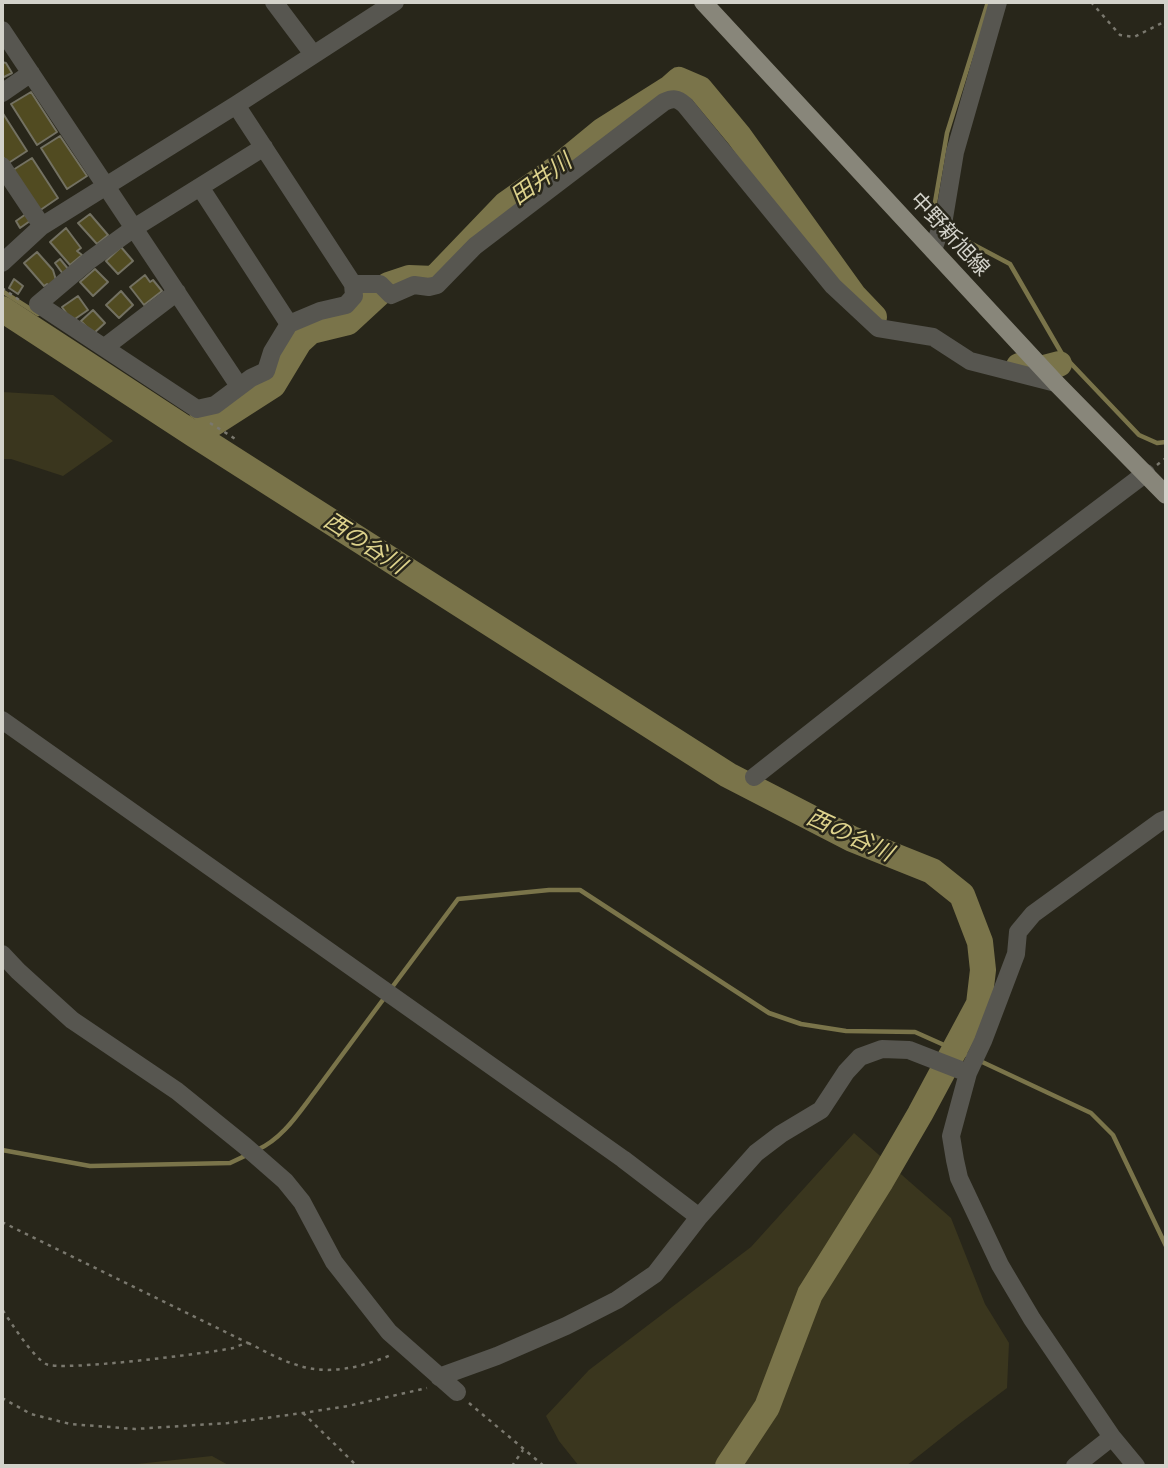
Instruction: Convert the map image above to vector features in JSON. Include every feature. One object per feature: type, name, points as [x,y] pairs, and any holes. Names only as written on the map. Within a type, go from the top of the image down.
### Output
[{"type":"main road","name":"中野新旭線","points":[[703,2],[1056,383],[1166,495]]},
{"type":"street","points":[[274,2],[313,54]]},
{"type":"street","points":[[2,263],[42,226],[395,2]]},
{"type":"street","points":[[933,250],[944,218],[955,152],[998,2]]},
{"type":"street","points":[[2,30],[239,386]]},
{"type":"street","points":[[2,93],[31,73]]},
{"type":"street","points":[[352,284],[380,284],[391,295],[414,285],[437,285],[475,246],[664,102],[672,99],[685,105],[833,286],[878,328],[933,337],[970,361],[1056,383]]},
{"type":"street","points":[[236,104],[264,147],[352,284],[354,296],[346,305],[320,311],[289,324],[272,352],[266,371],[251,377],[215,405],[197,409],[38,304],[90,260],[134,228],[264,147]]},
{"type":"street","points":[[2,166],[42,226]]},
{"type":"street","points":[[200,187],[289,324]]},
{"type":"street","points":[[105,347],[177,292]]},
{"type":"street","points":[[754,777],[995,587],[1146,473]]},
{"type":"street","points":[[2,720],[623,1159],[699,1216]]},
{"type":"street","points":[[1136,1466],[1112,1437],[1032,1319],[1000,1265],[958,1178],[951,1136],[968,1073],[1016,954],[1018,932],[1033,914],[1166,819]]},
{"type":"street","points":[[2,954],[72,1020],[177,1091],[285,1181],[302,1202],[334,1262],[389,1332],[448,1384],[509,1351],[617,1300],[655,1274],[699,1216],[755,1153],[821,1111],[846,1072],[860,1057],[882,1048],[909,1050],[968,1073]]},
{"type":"street","points":[[1075,1466],[1112,1437]]},
{"type":"path","points":[[1091,2],[1120,35],[1134,37],[1162,23],[1166,28]]},
{"type":"path","points":[[2,1223],[293,1364],[316,1370],[341,1370],[407,1349]]},
{"type":"path","points":[[2,1310],[29,1348],[46,1364],[62,1366],[148,1359],[234,1348],[248,1343]]},
{"type":"path","points":[[2,1398],[31,1414],[70,1424],[135,1429],[228,1423],[303,1413],[448,1384],[544,1466]]},
{"type":"path","points":[[303,1413],[357,1466]]},
{"type":"path","points":[[512,1466],[523,1450]]},
{"type":"shaded area","points":[[2,392],[53,395],[113,441],[63,476],[11,459],[2,459]]},
{"type":"shaded area","points":[[854,1133],[951,1218],[985,1304],[1009,1343],[1007,1388],[906,1466],[579,1466],[559,1441],[546,1416],[589,1370],[751,1247]]},
{"type":"shaded area","points":[[212,1456],[230,1466],[118,1466]]},
{"type":"building","points":[[2,62],[6,63],[12,73],[2,78]]},
{"type":"building","points":[[31,92],[57,132],[37,145],[11,104]]},
{"type":"building","points":[[2,112],[27,151],[7,164],[2,155]]},
{"type":"building","points":[[60,136],[87,176],[67,189],[41,148]]},
{"type":"building","points":[[32,158],[58,198],[39,211],[13,170]]},
{"type":"building","points":[[26,214],[30,221],[20,228],[16,221]]},
{"type":"building","points":[[90,214],[108,235],[97,244],[78,223]]},
{"type":"building","points":[[66,228],[81,248],[77,251],[82,255],[70,265],[50,242]]},
{"type":"building","points":[[121,247],[133,261],[118,274],[106,261]]},
{"type":"building","points":[[37,252],[53,270],[56,280],[49,286],[44,286],[24,263]]},
{"type":"building","points":[[60,259],[69,270],[63,274],[55,263]]},
{"type":"building","points":[[95,269],[108,282],[93,296],[80,282]]},
{"type":"building","points":[[145,275],[162,291],[144,305],[130,287]]},
{"type":"building","points":[[14,279],[23,286],[18,294],[9,288]]},
{"type":"building","points":[[121,291],[133,305],[119,318],[106,305]]},
{"type":"building","points":[[78,296],[88,310],[72,321],[62,307]]},
{"type":"building","points":[[93,310],[105,323],[93,334],[81,321]]},
{"type":"waterway","points":[[937,219],[933,214],[947,133],[988,2]]},
{"type":"waterway","name":"田井川","points":[[195,435],[273,385],[299,342],[311,331],[348,322],[388,285],[409,278],[434,279],[506,204],[557,168],[602,131],[679,80],[700,89],[739,136],[854,296],[874,317]]},
{"type":"waterway","points":[[944,229],[1010,264],[1062,354],[1139,435],[1157,443],[1166,442]]},
{"type":"waterway","points":[[2,291],[38,314]]},
{"type":"waterway","name":"西の谷川","points":[[2,309],[728,775],[852,839],[932,871],[962,895],[980,942],[983,970],[979,1004],[881,1181],[810,1294],[767,1407],[728,1466]]},
{"type":"waterway","name":"田井川","points":[[1019,366],[1036,370],[1059,364]]},
{"type":"waterway","points":[[192,415],[208,426]]},
{"type":"waterway","points":[[390,990],[458,899],[549,890],[580,890],[769,1013],[801,1024],[846,1031],[915,1032],[971,1057]]},
{"type":"waterway","points":[[257,1150],[282,1133],[296,1117],[385,997]]},
{"type":"waterway","points":[[978,1060],[1091,1113],[1113,1135],[1166,1246]]},
{"type":"waterway","points":[[2,1150],[90,1166],[230,1163],[249,1154]]}]
